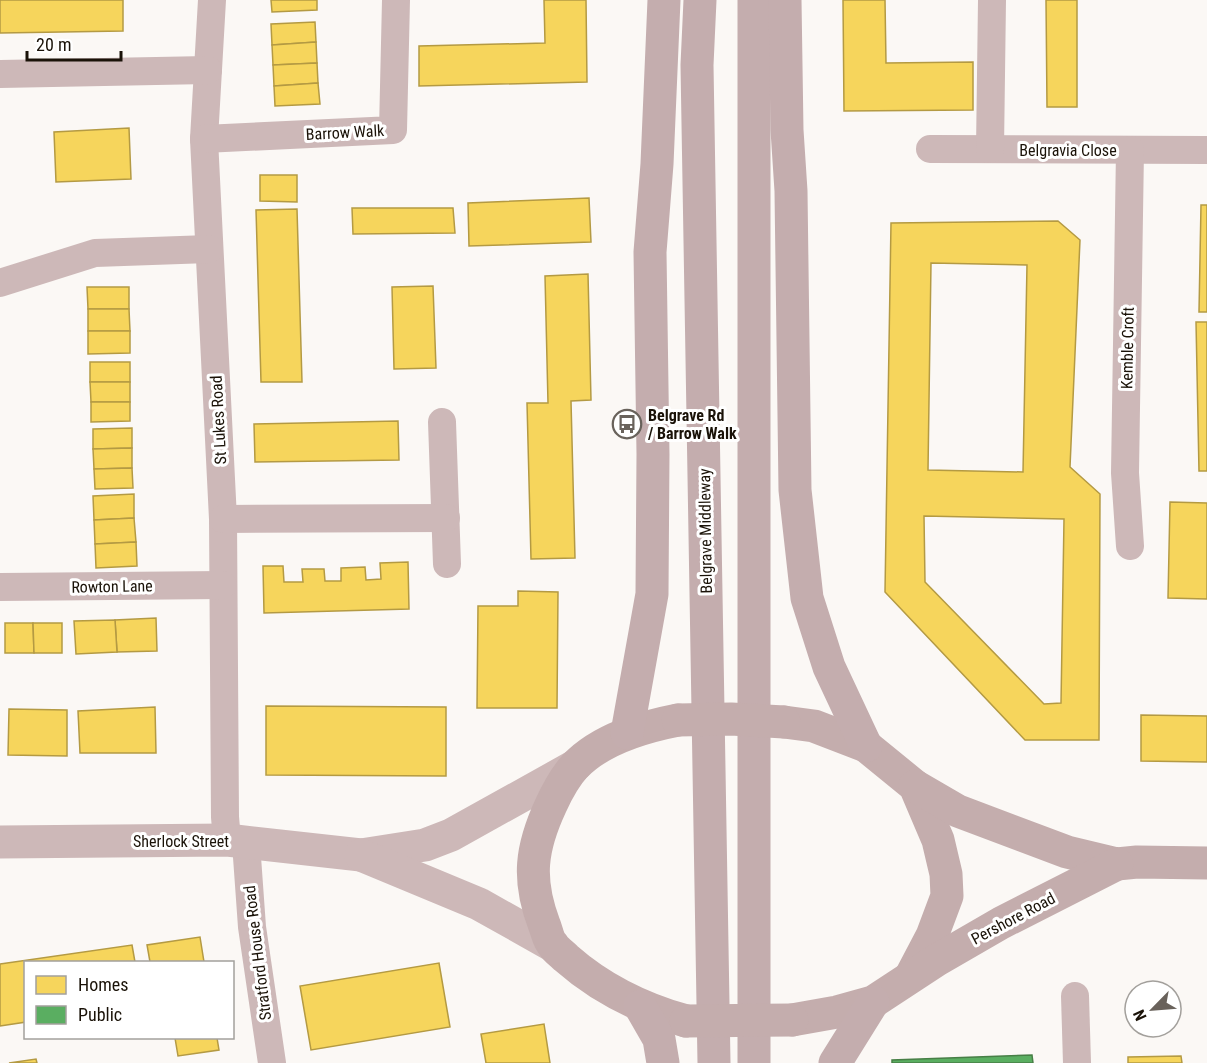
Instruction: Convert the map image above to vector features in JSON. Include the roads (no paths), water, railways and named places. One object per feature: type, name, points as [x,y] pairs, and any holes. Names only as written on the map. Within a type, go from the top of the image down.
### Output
[{"type":"highway","points":[[627,733],[652,594],[653,454],[650,252],[657,164],[664,0]]},
{"type":"highway","name":"Belgrave Middleway","points":[[700,0],[697,77],[714,1063]]},
{"type":"highway","points":[[754,0],[754,1063]]},
{"type":"highway","points":[[785,0],[787,130],[791,191],[795,490],[807,598],[829,667],[866,746]]},
{"type":"highway","points":[[835,1063],[873,1002]]},
{"type":"highway","points":[[640,1006],[659,1039],[663,1063]]},
{"type":"main road","name":"Pershore Road","points":[[575,766],[627,733],[678,720],[731,718],[814,726],[866,746],[915,786],[958,812],[1067,852],[1117,864],[1207,863]]},
{"type":"main road","points":[[552,945],[537,906],[533,871],[535,846],[542,824],[556,795],[575,766]]},
{"type":"main road","points":[[911,976],[932,936],[946,896],[946,874],[938,840],[915,786]]},
{"type":"main road","name":"Pershore Road","points":[[552,945],[583,972],[640,1006],[686,1021],[792,1020],[837,1012],[873,1002],[911,976],[1002,923],[1117,864]]},
{"type":"street","name":"St Lukes Road","points":[[212,0],[204,139],[223,519],[225,817],[237,842]]},
{"type":"street","name":"Barrow Walk","points":[[204,139],[393,130],[396,0]]},
{"type":"street","points":[[990,149],[992,0]]},
{"type":"street","points":[[0,74],[208,70]]},
{"type":"street","name":"Belgravia Close","points":[[930,149],[1207,150]]},
{"type":"street","name":"Kemble Croft","points":[[1130,150],[1125,473],[1130,546]]},
{"type":"street","points":[[0,283],[95,253],[209,249]]},
{"type":"street","points":[[441,422],[447,564]]},
{"type":"street","points":[[223,519],[446,518]]},
{"type":"street","name":"Rowton Lane","points":[[0,587],[223,585]]},
{"type":"street","name":"Sherlock Street","points":[[0,843],[237,842],[361,855],[425,845],[451,836],[575,766]]},
{"type":"street","name":"Stratford House Road","points":[[237,842],[272,1063]]},
{"type":"street","name":"Sherlock Street","points":[[361,855],[479,904],[552,945]]},
{"type":"street","points":[[1075,996],[1077,1063]]},
{"type":"place","name":"Belgrave Rd / Barrow Walk","points":[[627,424]]}]
